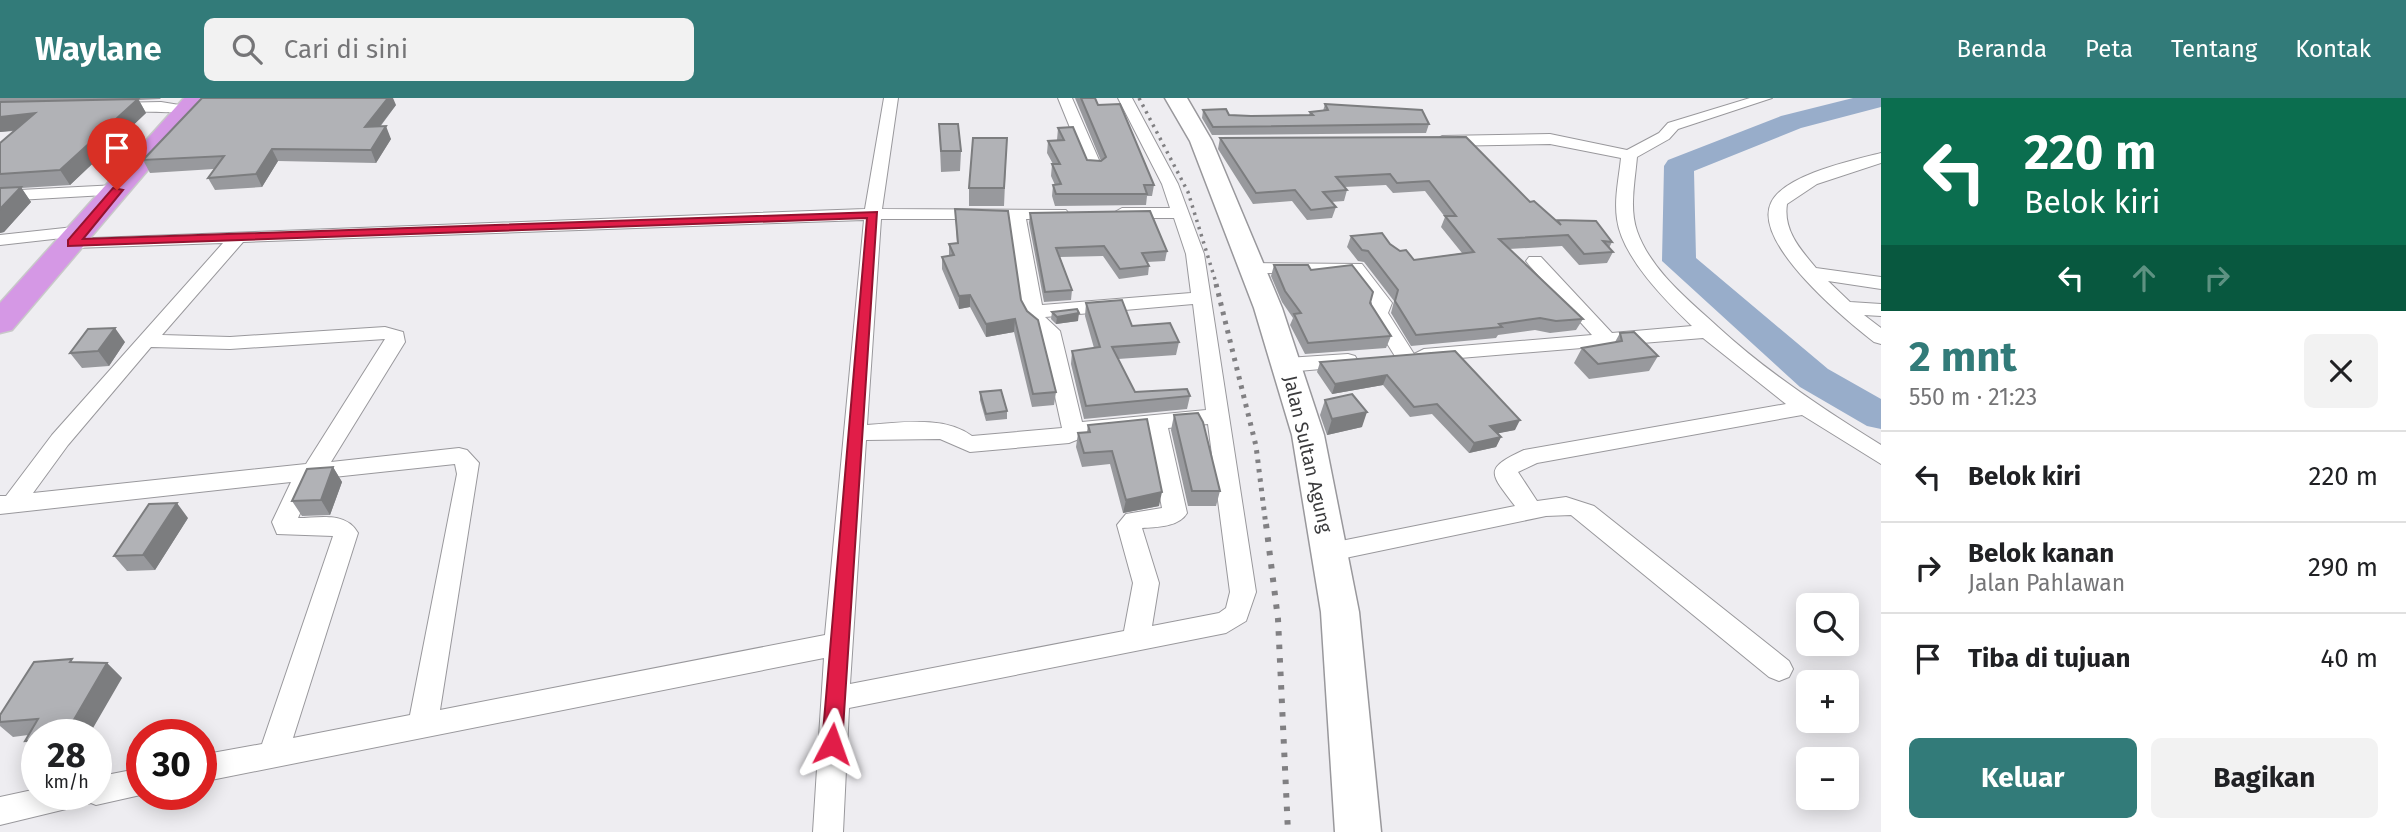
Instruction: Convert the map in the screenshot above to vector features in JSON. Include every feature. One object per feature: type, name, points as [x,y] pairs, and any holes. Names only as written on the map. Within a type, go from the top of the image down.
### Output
[{"type":"highway","points":[[0,323],[191,105]]},
{"type":"street","points":[[828,832],[838,644],[873,214],[891,98]]},
{"type":"street","points":[[1065,98],[1094,167]]},
{"type":"street","points":[[835,699],[1226,622],[1237,614],[1243,592],[1195,254],[1170,184],[1125,98]]},
{"type":"street","name":"Jalan Sultan Agung","points":[[1176,98],[1208,141],[1287,365],[1308,435],[1340,612],[1358,832]]},
{"type":"street","points":[[1422,141],[1550,139],[1629,155],[1669,131],[1765,98]]},
{"type":"street","points":[[94,108],[191,105]]},
{"type":"street","points":[[1629,155],[1625,199],[1631,238],[1672,295],[1803,408],[1881,456]]},
{"type":"street","points":[[1881,158],[1833,173],[1793,190],[1779,203],[1775,216],[1783,235],[1810,273],[1842,307],[1881,338]]},
{"type":"street","points":[[0,195],[117,190]]},
{"type":"street","points":[[0,240],[238,237],[873,214],[1179,213]]},
{"type":"street","points":[[1017,214],[1023,262],[1034,312],[1038,322],[1050,331],[1074,434]]},
{"type":"street","points":[[6,504],[238,237]]},
{"type":"street","points":[[1535,261],[1606,338]]},
{"type":"street","points":[[1252,267],[1355,268],[1382,303],[1378,313],[1405,356]]},
{"type":"street","points":[[1810,273],[1881,283]]},
{"type":"street","points":[[1034,312],[1201,298]]},
{"type":"street","points":[[1842,307],[1881,310]]},
{"type":"street","points":[[1287,365],[1711,331]]},
{"type":"street","points":[[146,341],[230,343],[372,333],[396,336],[395,342],[310,471],[284,523],[286,528],[337,526],[346,533],[273,754]]},
{"type":"street","points":[[1532,511],[1507,478],[1506,468],[1516,462],[1532,456],[1803,408]]},
{"type":"street","points":[[855,433],[950,433],[970,444],[1074,434],[1086,428],[1220,416]]},
{"type":"street","points":[[1136,639],[1146,583],[1129,525],[1134,520],[1165,517],[1175,513],[1156,422]]},
{"type":"street","points":[[6,504],[459,456],[468,463],[423,724]]},
{"type":"street","points":[[1331,552],[1532,511],[1553,504],[1575,506],[1586,512],[1779,669]]},
{"type":"street","points":[[217,766],[838,644]]},
{"type":"street","points":[[0,811],[21,807]]},
{"type":"building","points":[[202,98],[388,98],[365,127],[386,126],[371,150],[272,149],[256,174],[208,178],[224,156],[143,160]]},
{"type":"building","points":[[1081,98],[1095,98],[1098,105],[1120,104],[1154,185],[1144,185],[1147,194],[1056,194],[1053,185],[1061,184],[1052,164],[1060,164],[1048,141],[1064,140],[1058,128],[1073,127],[1087,160],[1101,161],[1106,157]]},
{"type":"building","points":[[138,99],[60,170],[0,174],[0,143],[35,113],[0,117],[0,102]]},
{"type":"building","points":[[1325,104],[1422,110],[1429,124],[1213,127],[1203,110],[1226,109],[1229,115],[1251,116],[1313,115],[1310,112],[1328,110]]},
{"type":"building","points":[[939,124],[958,124],[961,151],[941,151]]},
{"type":"building","points":[[1466,137],[1530,202],[1534,201],[1561,225],[1557,220],[1596,221],[1612,242],[1603,241],[1613,252],[1584,254],[1568,235],[1499,239],[1583,319],[1556,321],[1540,318],[1499,324],[1502,327],[1416,335],[1395,301],[1398,290],[1368,251],[1362,250],[1351,236],[1382,233],[1390,244],[1400,251],[1406,250],[1414,260],[1474,252],[1445,216],[1456,216],[1429,181],[1397,183],[1390,174],[1336,177],[1347,190],[1323,192],[1336,207],[1311,210],[1295,190],[1256,193],[1220,138]]},
{"type":"building","points":[[973,138],[1007,138],[1004,188],[969,188]]},
{"type":"building","points":[[21,187],[0,209],[0,188]]},
{"type":"building","points":[[955,209],[1008,211],[1021,300],[1027,311],[1038,320],[1056,392],[1033,394],[1015,319],[986,324],[970,295],[959,296],[942,257],[954,255],[949,244],[958,243]]},
{"type":"building","points":[[1150,211],[1167,251],[1142,253],[1149,266],[1120,269],[1104,246],[1056,248],[1072,290],[1045,292],[1030,213]]},
{"type":"building","points":[[1274,265],[1308,265],[1311,270],[1352,265],[1373,292],[1370,303],[1391,336],[1308,343],[1294,314],[1301,313],[1285,291]]},
{"type":"building","points":[[1122,300],[1132,326],[1170,323],[1179,342],[1112,347],[1135,392],[1187,389],[1190,396],[1086,406],[1072,351],[1100,347],[1086,303]]},
{"type":"building","points":[[1077,309],[1079,313],[1057,317],[1052,312]]},
{"type":"building","points":[[115,328],[98,351],[70,353],[88,329]]},
{"type":"building","points":[[1634,332],[1658,356],[1598,364],[1582,348],[1622,341],[1620,333]]},
{"type":"building","points":[[1455,351],[1520,420],[1490,426],[1501,437],[1474,443],[1437,404],[1414,407],[1387,375],[1335,384],[1320,362]]},
{"type":"building","points":[[1001,390],[1007,411],[986,414],[980,392]]},
{"type":"building","points":[[1352,394],[1367,412],[1332,419],[1325,400]]},
{"type":"building","points":[[1198,413],[1203,422],[1220,491],[1192,491],[1174,415]]},
{"type":"building","points":[[1147,419],[1162,492],[1126,500],[1112,451],[1084,453],[1078,433],[1090,432],[1088,425]]},
{"type":"building","points":[[333,467],[321,500],[292,501],[307,469]]},
{"type":"building","points":[[177,503],[143,555],[114,556],[149,504]]},
{"type":"building","points":[[72,659],[70,662],[107,663],[74,719],[21,719],[0,722],[0,715],[34,662]]},
{"type":"waterway","points":[[1881,99],[1791,122],[1679,166],[1679,261],[1814,378],[1881,416]]},
{"type":"railway","points":[[1139,98],[1188,192],[1217,286]]},
{"type":"railway","points":[[1216,284],[1256,446],[1266,526]]},
{"type":"railway","points":[[1266,524],[1278,619],[1288,832]]},
{"type":"route","points":[[117,190],[73,243],[873,214],[832,744]]}]
